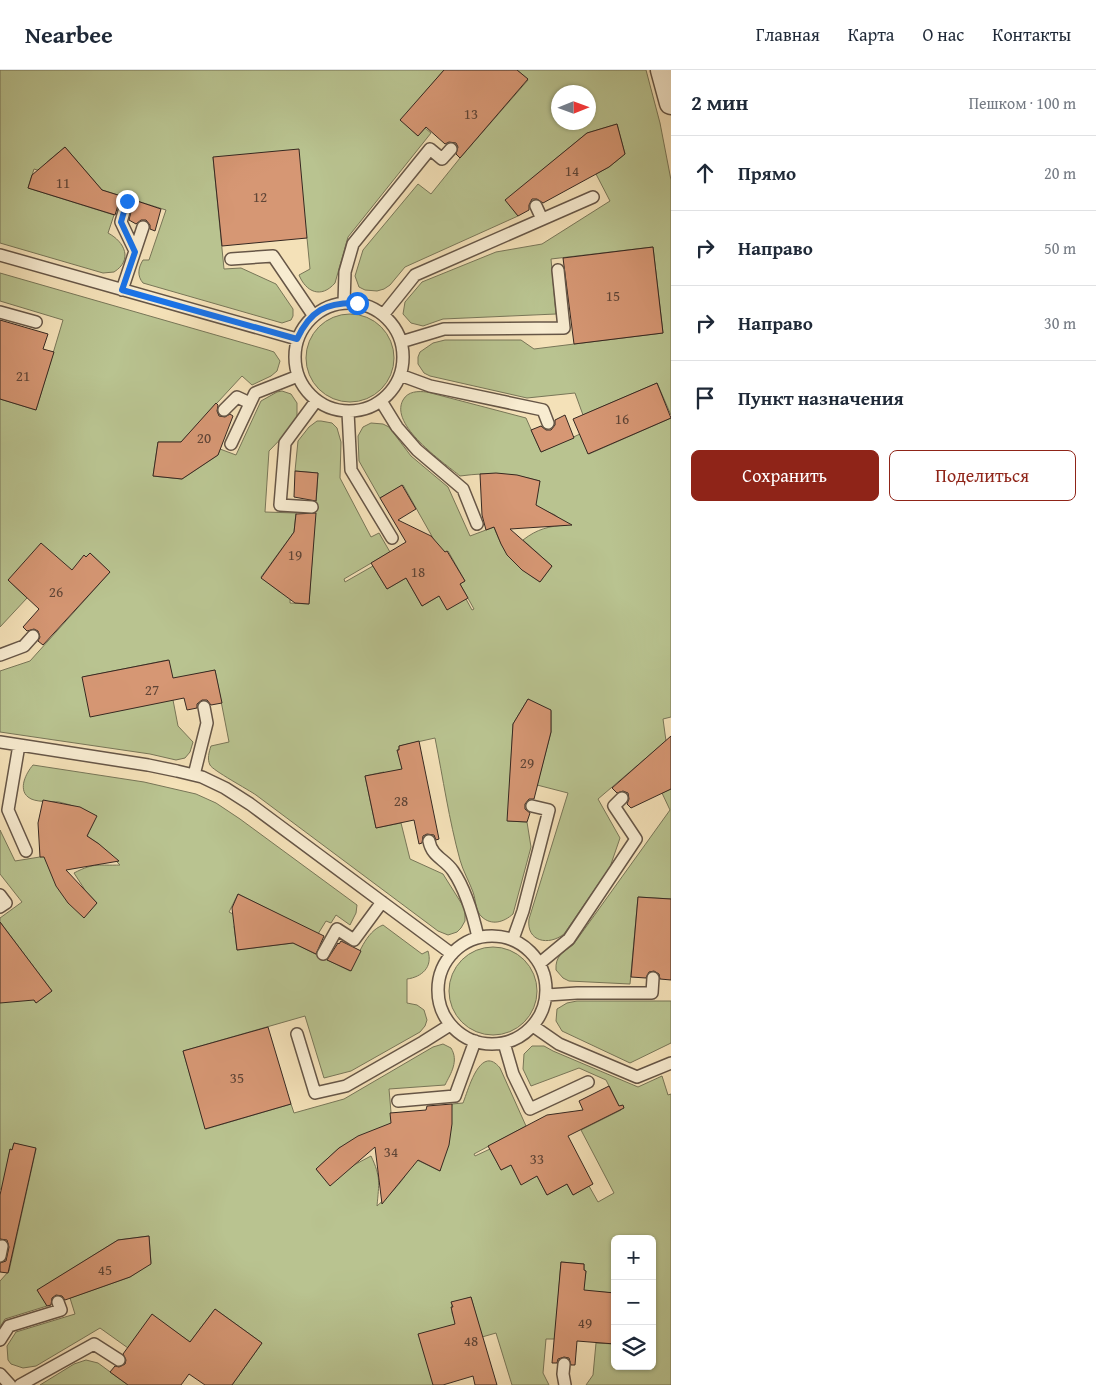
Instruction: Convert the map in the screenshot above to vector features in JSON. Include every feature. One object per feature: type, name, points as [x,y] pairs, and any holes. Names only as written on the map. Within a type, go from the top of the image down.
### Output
[{"type":"street","points":[[662,70],[671,103]]},
{"type":"lane","points":[[344,303],[345,272],[353,244],[430,149],[442,159],[451,149]]},
{"type":"lane","points":[[383,315],[415,274],[593,197]]},
{"type":"lane","points":[[127,201],[121,222],[135,252]]},
{"type":"lane","points":[[536,206],[542,219]]},
{"type":"lane","points":[[122,290],[143,227]]},
{"type":"lane","points":[[0,256],[297,339]]},
{"type":"lane","points":[[231,259],[273,256],[313,315]]},
{"type":"lane","points":[[401,342],[444,329],[564,328],[558,270]]},
{"type":"lane","points":[[344,303],[357,303],[369,306],[383,315],[396,330],[401,342],[403,360],[396,385],[381,401],[363,410],[348,412],[334,410],[310,396],[298,376],[294,357],[297,339],[303,327],[313,315],[324,308],[344,303]]},
{"type":"lane","points":[[0,313],[36,322]]},
{"type":"lane","points":[[400,375],[430,386],[526,408],[543,410],[548,423]]},
{"type":"lane","points":[[231,444],[254,393],[298,376]]},
{"type":"lane","points":[[224,410],[237,397],[250,403]]},
{"type":"lane","points":[[312,507],[280,505],[285,443],[316,401]]},
{"type":"lane","points":[[381,401],[397,427],[417,450],[463,489],[477,524]]},
{"type":"lane","points":[[348,412],[351,470],[392,538]]},
{"type":"lane","points":[[282,482],[294,483]]},
{"type":"lane","points":[[0,655],[24,646],[33,636]]},
{"type":"lane","points":[[194,776],[207,723],[204,707]]},
{"type":"lane","points":[[0,742],[148,765],[194,776],[225,788],[250,804],[452,954]]},
{"type":"lane","points":[[19,745],[8,810],[26,851]]},
{"type":"lane","points":[[540,964],[569,939],[636,839],[614,806],[622,798]]},
{"type":"lane","points":[[513,939],[523,911],[549,810],[532,806]]},
{"type":"lane","points":[[429,841],[431,850],[453,870],[471,908],[478,937]]},
{"type":"lane","points":[[0,895],[6,903],[0,907]]},
{"type":"lane","points":[[323,954],[337,929],[352,943],[382,902]]},
{"type":"lane","points":[[491,936],[513,939],[526,947],[540,964],[546,983],[547,995],[542,1013],[526,1034],[514,1041],[485,1044],[459,1034],[450,1025],[438,998],[438,983],[442,969],[459,947],[478,937],[491,936]]},
{"type":"lane","points":[[547,995],[652,993],[653,978]]},
{"type":"lane","points":[[297,1034],[315,1093],[346,1086],[450,1025]]},
{"type":"lane","points":[[533,1026],[559,1044],[637,1077],[671,1063]]},
{"type":"lane","points":[[398,1101],[455,1096],[475,1041]]},
{"type":"lane","points":[[504,1043],[513,1074],[530,1109],[588,1082]]},
{"type":"lane","points":[[0,1340],[9,1326],[61,1310],[58,1302]]},
{"type":"lane","points":[[20,1385],[94,1344],[119,1360]]},
{"type":"lane","points":[[564,1364],[565,1385]]},
{"type":"lane","points":[[0,1374],[10,1385]]},
{"type":"green space","points":[[0,70],[444,70],[401,120],[418,136],[425,128],[431,133],[348,237],[335,283],[324,291],[319,292],[310,289],[299,275],[310,269],[307,238],[213,157],[224,269],[241,268],[276,284],[293,309],[291,320],[282,323],[143,283],[139,275],[140,266],[143,260],[149,260],[166,210],[102,190],[65,147],[47,162],[59,177],[34,169],[28,188],[114,215],[108,233],[119,241],[125,251],[125,257],[120,267],[114,272],[103,273],[0,243]]},
{"type":"green space","points":[[517,70],[646,70],[660,123],[671,180],[671,415],[657,383],[583,415],[575,393],[527,398],[430,376],[424,373],[418,364],[420,352],[433,343],[445,340],[521,340],[534,349],[663,333],[653,247],[551,259],[556,314],[443,319],[423,326],[411,323],[403,314],[405,302],[422,282],[496,252],[542,244],[610,201],[596,174],[609,167],[625,154],[617,124],[587,133],[506,200],[518,216],[405,267],[390,285],[384,289],[377,291],[365,290],[359,287],[355,276],[363,250],[418,184],[431,194],[528,80]]},
{"type":"green space","points":[[0,273],[274,352],[280,361],[277,371],[271,376],[252,385],[242,376],[181,442],[158,442],[153,476],[182,479],[218,455],[220,449],[236,455],[261,401],[277,392],[282,391],[291,394],[297,403],[297,418],[295,424],[269,451],[265,512],[296,513],[294,532],[261,577],[280,592],[291,577],[290,603],[309,604],[318,473],[295,471],[298,441],[309,427],[317,421],[332,423],[337,428],[341,442],[340,478],[371,537],[379,533],[390,552],[344,579],[345,582],[373,566],[387,589],[406,578],[422,606],[439,596],[466,599],[472,610],[474,609],[460,584],[465,581],[448,551],[442,554],[403,485],[380,498],[359,461],[358,436],[363,427],[371,423],[383,424],[389,427],[411,456],[448,487],[470,536],[494,527],[502,545],[512,559],[524,571],[540,582],[552,566],[523,540],[533,533],[544,529],[567,525],[555,515],[529,503],[540,481],[500,474],[460,476],[431,452],[410,431],[401,410],[405,397],[413,392],[427,392],[526,418],[541,452],[580,434],[589,454],[671,418],[671,717],[663,719],[666,741],[598,799],[620,838],[610,867],[564,934],[552,940],[540,940],[531,933],[529,927],[529,919],[568,793],[537,785],[551,732],[551,711],[528,699],[513,724],[508,821],[527,822],[531,847],[513,914],[506,919],[498,922],[486,920],[478,912],[456,845],[435,738],[399,746],[398,750],[407,788],[388,792],[384,772],[365,776],[376,828],[401,823],[410,859],[443,874],[465,909],[465,921],[461,928],[457,932],[448,935],[438,931],[256,795],[212,768],[208,758],[211,746],[229,742],[215,670],[172,680],[168,660],[83,677],[173,700],[178,726],[193,742],[190,752],[185,758],[176,760],[150,754],[0,732],[0,671],[30,661],[110,572],[90,553],[86,557],[84,556],[60,587],[8,580],[27,598],[0,627],[0,399],[36,410],[63,320],[0,301]]},
{"type":"green space","points":[[350,314],[367,317],[381,327],[391,341],[394,358],[391,375],[381,389],[367,399],[350,402],[333,399],[319,389],[309,375],[306,358],[309,341],[319,327],[333,317]]},
{"type":"green space","points":[[33,765],[144,782],[196,794],[216,803],[240,819],[357,905],[356,913],[350,925],[336,915],[331,923],[326,921],[318,934],[238,894],[229,912],[253,924],[234,926],[237,950],[293,943],[350,971],[367,938],[383,925],[422,954],[428,951],[429,962],[425,970],[417,976],[407,979],[407,1003],[417,1005],[424,1010],[427,1020],[425,1026],[420,1032],[351,1071],[324,1078],[305,1016],[183,1051],[206,1129],[291,1104],[294,1113],[344,1099],[433,1047],[443,1044],[451,1048],[454,1058],[450,1076],[445,1085],[389,1089],[392,1124],[339,1148],[316,1169],[330,1185],[352,1166],[371,1156],[378,1180],[377,1206],[399,1184],[415,1159],[440,1171],[452,1104],[463,1103],[476,1072],[486,1061],[493,1062],[500,1068],[526,1126],[474,1154],[475,1156],[490,1149],[501,1170],[511,1165],[521,1184],[537,1176],[547,1195],[567,1184],[573,1195],[589,1186],[598,1202],[614,1193],[581,1130],[621,1110],[606,1080],[579,1068],[531,1086],[523,1069],[524,1054],[532,1046],[544,1046],[638,1087],[662,1076],[668,1095],[671,1094],[671,1385],[586,1385],[593,1375],[596,1343],[611,1344],[611,1370],[656,1370],[656,1235],[611,1235],[611,1293],[601,1292],[580,1310],[586,1271],[584,1271],[584,1264],[561,1262],[555,1339],[546,1339],[543,1373],[549,1385],[512,1385],[496,1333],[482,1337],[471,1297],[452,1303],[452,1313],[462,1340],[433,1385],[232,1385],[262,1343],[215,1309],[190,1342],[152,1315],[128,1348],[100,1328],[36,1366],[23,1368],[11,1364],[8,1360],[7,1346],[16,1332],[75,1314],[70,1298],[130,1277],[151,1263],[149,1236],[118,1240],[38,1290],[47,1306],[5,1319],[0,1327],[0,1281],[9,1271],[36,1149],[14,1143],[12,1150],[10,1149],[3,1190],[0,1189],[0,1003],[21,982],[36,1003],[52,991],[0,922],[0,918],[22,902],[0,874],[0,830],[15,861],[46,856],[84,917],[97,903],[85,890],[74,873],[92,866],[120,865],[99,844],[87,836],[96,816],[64,803],[31,799],[25,794],[23,785]]},
{"type":"green space","points":[[671,789],[671,899],[638,897],[630,984],[569,981],[563,978],[556,970],[558,958],[573,945],[670,810],[662,793]]},
{"type":"green space","points":[[493,947],[510,950],[524,960],[534,974],[537,991],[534,1008],[524,1022],[510,1032],[493,1035],[476,1032],[462,1022],[452,1008],[449,991],[452,974],[462,960],[476,950]]},
{"type":"green space","points":[[577,1001],[671,1001],[671,1043],[630,1063],[562,1031],[556,1021],[557,1009],[567,1003]]},
{"type":"green space","points":[[86,1360],[98,1363],[128,1385],[40,1385],[74,1364]]},
{"type":"building","points":[[444,70],[517,70],[528,79],[460,158],[456,154],[458,147],[456,143],[449,142],[445,144],[426,127],[418,136],[400,120]]},
{"type":"building","points":[[617,124],[625,154],[609,167],[543,203],[537,199],[532,199],[529,210],[518,216],[505,200],[587,133]]},
{"type":"building","points":[[65,147],[102,190],[121,196],[115,215],[28,188],[32,175]]},
{"type":"building","points":[[299,149],[307,238],[222,246],[213,157]]},
{"type":"building","points":[[134,200],[161,209],[155,231],[150,229],[150,225],[146,220],[141,220],[136,224],[129,220]]},
{"type":"building","points":[[653,247],[663,333],[574,344],[563,258]]},
{"type":"building","points":[[0,320],[48,334],[43,349],[54,352],[36,410],[0,399]]},
{"type":"building","points":[[657,383],[671,418],[588,454],[573,419]]},
{"type":"building","points":[[216,403],[219,416],[225,417],[230,414],[233,416],[218,455],[182,479],[153,476],[158,442],[181,442]]},
{"type":"building","points":[[565,415],[574,438],[541,452],[531,430],[541,426],[546,430],[551,430],[555,425],[555,420]]},
{"type":"building","points":[[295,471],[318,473],[316,501],[294,497]]},
{"type":"building","points":[[480,474],[517,475],[540,481],[536,505],[572,525],[510,529],[552,566],[540,582],[522,570],[507,555],[494,527],[486,530],[482,515]]},
{"type":"building","points":[[402,485],[416,509],[398,520],[431,536],[445,552],[447,551],[465,581],[460,584],[468,598],[447,610],[439,596],[422,606],[406,578],[387,589],[371,563],[406,542],[380,498]]},
{"type":"building","points":[[316,513],[309,604],[295,603],[261,578],[294,532],[296,514]]},
{"type":"building","points":[[41,543],[72,570],[84,555],[86,557],[90,553],[110,572],[43,645],[38,641],[40,637],[38,631],[34,629],[27,631],[23,627],[39,609],[8,580]]},
{"type":"building","points":[[169,660],[173,678],[215,670],[222,703],[211,705],[207,700],[202,700],[197,704],[197,708],[187,710],[184,698],[90,717],[82,677]]},
{"type":"building","points":[[528,699],[551,710],[551,732],[534,799],[529,799],[525,804],[525,809],[530,813],[527,822],[507,821],[513,724]]},
{"type":"building","points":[[671,736],[671,789],[631,808],[627,804],[629,799],[628,793],[623,791],[617,793],[612,788]]},
{"type":"building","points":[[419,741],[439,839],[436,840],[434,835],[427,834],[423,836],[422,843],[419,844],[414,820],[376,828],[365,776],[402,769],[397,750],[399,750],[399,746]]},
{"type":"building","points":[[43,800],[80,807],[97,816],[87,836],[119,861],[66,870],[97,903],[84,918],[68,903],[56,886],[44,857],[40,857],[38,823]]},
{"type":"building","points":[[238,894],[324,936],[316,954],[293,943],[237,950],[232,908]]},
{"type":"building","points":[[638,897],[671,899],[671,980],[660,979],[659,974],[654,971],[649,972],[646,978],[631,977]]},
{"type":"building","points":[[0,922],[52,991],[36,1003],[34,1000],[0,1003]]},
{"type":"building","points":[[341,941],[361,951],[351,971],[327,960]]},
{"type":"building","points":[[268,1027],[291,1104],[205,1129],[183,1051]]},
{"type":"building","points":[[609,1086],[619,1106],[623,1105],[624,1108],[568,1136],[593,1184],[573,1195],[567,1184],[547,1195],[537,1176],[521,1185],[511,1165],[501,1170],[488,1146],[547,1115],[583,1110],[579,1101]]},
{"type":"building","points":[[452,1104],[449,1145],[440,1171],[418,1160],[382,1204],[375,1147],[330,1186],[316,1169],[339,1148],[358,1136],[391,1123],[390,1113],[426,1110],[427,1106]]},
{"type":"building","points":[[14,1143],[36,1148],[8,1273],[0,1272],[0,1263],[6,1261],[9,1247],[7,1240],[0,1239],[0,1195],[10,1149],[12,1150]]},
{"type":"building","points":[[149,1236],[151,1264],[130,1277],[65,1300],[62,1296],[56,1295],[52,1298],[51,1305],[47,1306],[37,1290],[118,1240]]},
{"type":"building","points":[[561,1262],[584,1264],[584,1270],[586,1271],[584,1290],[611,1293],[611,1344],[577,1341],[575,1365],[571,1365],[569,1358],[564,1357],[558,1359],[557,1363],[552,1363]]},
{"type":"building","points":[[471,1297],[497,1385],[475,1385],[473,1376],[443,1385],[433,1385],[418,1334],[455,1324],[451,1302]]},
{"type":"building","points":[[215,1309],[262,1343],[232,1385],[205,1385],[189,1374],[181,1385],[128,1385],[110,1372],[115,1366],[119,1367],[125,1364],[126,1360],[123,1354],[152,1314],[190,1342]]},
{"type":"route","points":[[127,201],[121,222],[135,252],[122,290],[297,339],[303,327],[313,315],[324,308],[338,303],[357,303]]}]
